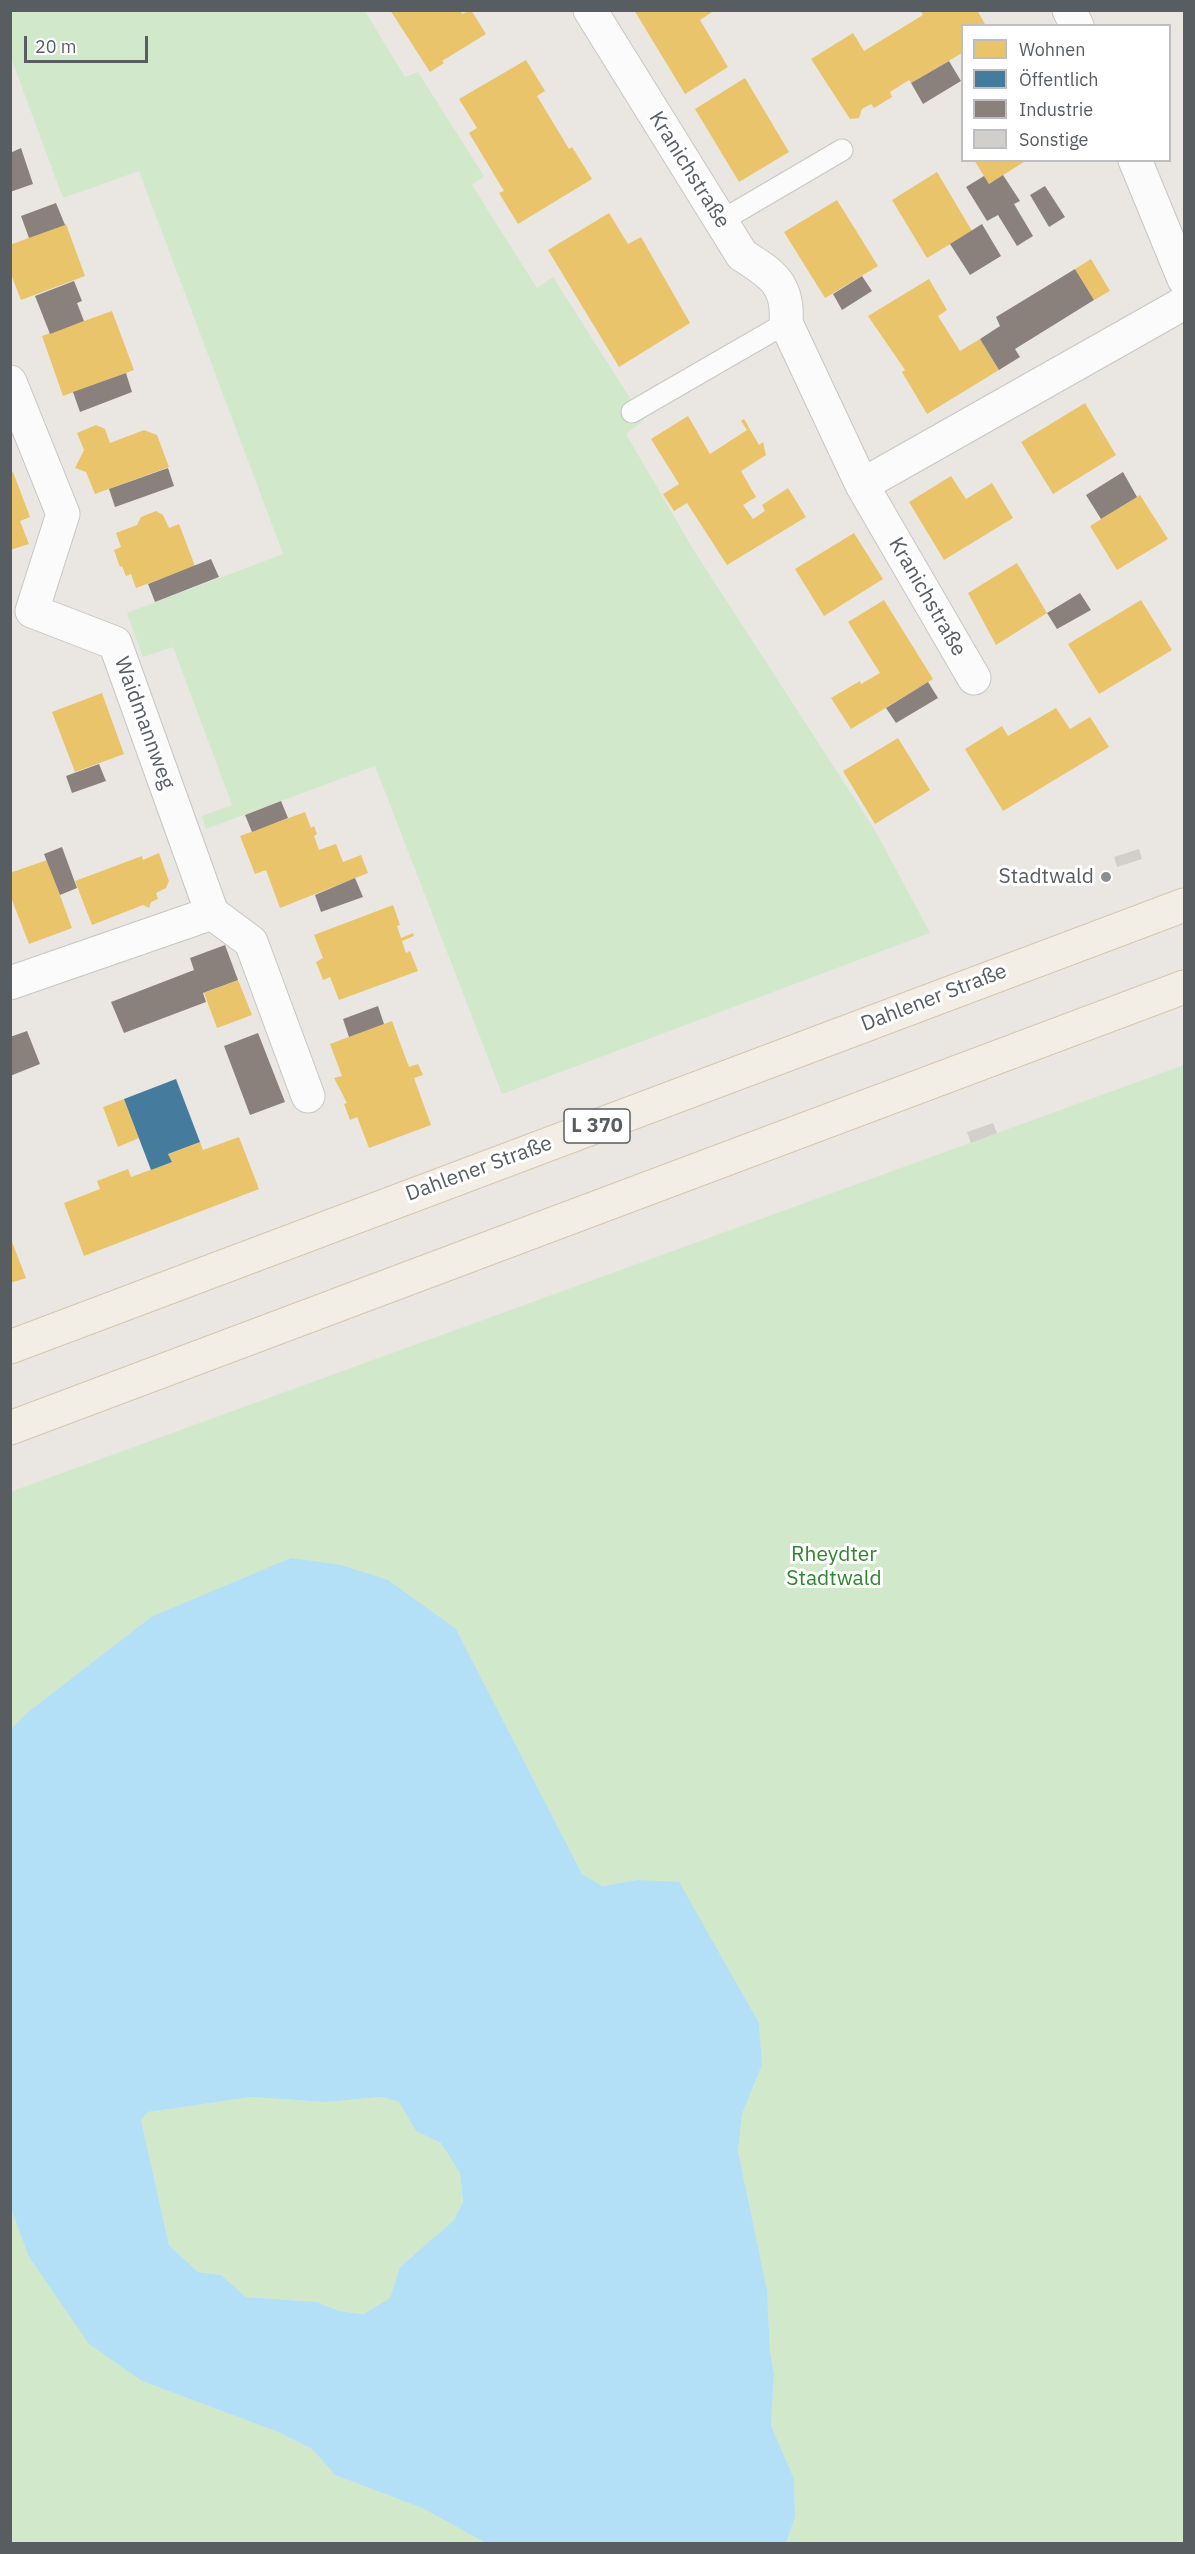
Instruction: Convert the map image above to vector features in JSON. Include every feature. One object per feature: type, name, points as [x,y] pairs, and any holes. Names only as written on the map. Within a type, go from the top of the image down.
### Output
[{"type":"main road","name":"Dahlener Straße","points":[[10,1347],[1185,904]]},
{"type":"main road","points":[[10,1428],[1185,987]]},
{"type":"street","name":"Kranichstraße","points":[[590,10],[742,255],[780,282],[787,305],[786,322],[862,485],[974,678]]},
{"type":"street","points":[[1069,10],[1076,24]]},
{"type":"street","points":[[1136,162],[1185,279]]},
{"type":"street","points":[[862,485],[1185,303]]},
{"type":"street","name":"Waidmannweg","points":[[10,382],[63,514],[21,612],[115,643],[212,913]]},
{"type":"street","points":[[10,983],[212,913],[251,942],[309,1096]]},
{"type":"lane","points":[[721,221],[842,150]]},
{"type":"lane","points":[[632,412],[786,322]]},
{"type":"green space","points":[[11,11],[365,11],[405,77],[418,72],[484,176],[472,185],[537,288],[553,277],[644,420],[626,434],[693,549],[876,832],[930,933],[502,1094],[375,766],[206,829],[202,816],[232,805],[173,647],[143,657],[127,613],[283,554],[139,171],[63,198],[11,58]]},
{"type":"green space","name":"Rheydter Stadtwald","points":[[1184,1065],[1184,2543],[786,2543],[795,2517],[794,2479],[771,2425],[774,2374],[770,2351],[767,2290],[738,2151],[742,2114],[762,2065],[759,2023],[637,1880],[602,1886],[582,1874],[456,1629],[151,1617],[28,1712],[11,1729],[10,1492]]},
{"type":"green space","points":[[251,2097],[325,2102],[382,2097],[399,2102],[416,2131],[441,2143],[460,2173],[463,2203],[454,2220],[400,2267],[390,2298],[363,2314],[339,2311],[317,2302],[246,2297],[221,2275],[198,2272],[169,2245],[141,2120],[147,2112]]},
{"type":"green space","points":[[10,2206],[29,2257],[90,2344],[142,2381],[278,2432],[312,2449],[335,2475],[422,2508],[489,2543],[11,2543]]},
{"type":"water","points":[[291,1558],[341,1565],[388,1580],[456,1629],[582,1874],[602,1886],[637,1880],[679,1882],[759,2023],[762,2065],[742,2114],[738,2151],[767,2290],[770,2351],[774,2374],[771,2425],[794,2479],[795,2517],[786,2543],[489,2544],[422,2508],[335,2475],[312,2449],[278,2432],[142,2381],[89,2344],[29,2257],[10,2206],[11,1729],[28,1712],[151,1617]],"holes":[[[251,2097],[325,2102],[382,2097],[399,2102],[416,2131],[441,2143],[460,2173],[463,2202],[454,2220],[400,2267],[390,2298],[363,2314],[339,2311],[317,2302],[246,2297],[221,2275],[198,2272],[169,2245],[141,2120],[148,2112]]]},
{"type":"building: Wohnen","points":[[390,10],[460,10],[462,14],[471,10],[486,34],[442,61],[444,63],[430,72]]},
{"type":"building: Wohnen","points":[[634,10],[715,10],[700,20],[728,67],[685,94]]},
{"type":"building: Wohnen","points":[[920,10],[977,10],[985,24],[961,24],[961,54],[911,83],[909,80],[890,92],[892,97],[874,108],[871,104],[862,109],[859,118],[850,119],[811,59],[853,33],[864,51],[923,15]]},
{"type":"building: Wohnen","points":[[526,60],[545,91],[537,96],[569,149],[572,147],[592,179],[518,224],[499,193],[504,191],[469,133],[477,128],[459,99]]},
{"type":"building: Wohnen","points":[[745,78],[789,152],[739,182],[695,109]]},
{"type":"building: Wohnen","points":[[975,162],[1024,162],[989,184]]},
{"type":"building: Wohnen","points":[[937,172],[972,231],[927,258],[892,200]]},
{"type":"building: Wohnen","points":[[837,200],[878,266],[825,298],[784,232]]},
{"type":"building: Wohnen","points":[[609,213],[628,244],[641,237],[690,323],[619,367],[548,250]]},
{"type":"building: Wohnen","points":[[66,224],[85,276],[21,300],[10,272],[10,245]]},
{"type":"building: Wohnen","points":[[1091,259],[1110,291],[1094,300],[1075,269]]},
{"type":"building: Wohnen","points":[[929,279],[947,310],[938,316],[960,351],[980,339],[999,370],[927,414],[902,372],[905,370],[868,316]]},
{"type":"building: Wohnen","points":[[112,311],[134,370],[63,396],[42,336]]},
{"type":"building: Wohnen","points":[[1085,403],[1116,455],[1053,494],[1021,442]]},
{"type":"building: Wohnen","points":[[688,416],[710,454],[747,430],[741,421],[744,419],[759,445],[763,442],[766,455],[741,471],[756,497],[743,505],[753,519],[765,511],[762,505],[788,488],[806,517],[727,565],[687,503],[674,511],[663,494],[679,484],[651,439]]},
{"type":"building: Wohnen","points":[[96,425],[105,429],[110,443],[144,430],[157,435],[169,467],[95,494],[86,472],[75,468],[84,450],[77,433]]},
{"type":"building: Wohnen","points":[[13,472],[30,517],[20,521],[29,544],[10,550],[10,473]]},
{"type":"building: Wohnen","points":[[951,476],[966,499],[992,483],[1013,518],[944,560],[909,502]]},
{"type":"building: Wohnen","points":[[1140,495],[1168,539],[1117,570],[1090,526]]},
{"type":"building: Wohnen","points":[[156,511],[163,515],[169,528],[179,524],[195,566],[136,588],[131,574],[126,576],[122,566],[120,567],[114,550],[121,547],[116,533],[137,525],[141,517]]},
{"type":"building: Wohnen","points":[[854,533],[883,579],[824,616],[795,569]]},
{"type":"building: Wohnen","points":[[1017,563],[1047,613],[996,645],[968,593]]},
{"type":"building: Wohnen","points":[[884,600],[933,679],[851,729],[831,698],[860,681],[861,684],[880,673],[848,622]]},
{"type":"building: Wohnen","points":[[1141,600],[1172,650],[1099,694],[1068,644]]},
{"type":"building: Wohnen","points":[[102,693],[124,754],[75,772],[52,712]]},
{"type":"building: Wohnen","points":[[1056,708],[1070,729],[1090,717],[1109,747],[1003,811],[965,749],[1002,726],[1008,736]]},
{"type":"building: Wohnen","points":[[898,738],[930,790],[875,824],[843,771]]},
{"type":"building: Wohnen","points":[[305,812],[311,828],[314,826],[317,834],[314,836],[319,850],[336,844],[343,862],[361,855],[368,873],[280,908],[266,870],[255,874],[240,836]]},
{"type":"building: Wohnen","points":[[159,853],[169,881],[166,888],[156,893],[158,899],[151,902],[149,908],[143,905],[92,925],[75,881],[142,856],[143,860]]},
{"type":"building: Wohnen","points":[[47,860],[72,928],[29,944],[10,895],[10,873]]},
{"type":"building: Wohnen","points":[[393,905],[400,925],[397,926],[401,938],[413,933],[414,936],[402,941],[406,953],[410,951],[418,971],[339,1000],[330,977],[323,980],[316,962],[323,958],[314,935]]},
{"type":"building: Wohnen","points":[[238,980],[252,1015],[217,1028],[204,993]]},
{"type":"building: Wohnen","points":[[392,1021],[409,1067],[418,1064],[423,1075],[414,1078],[431,1125],[369,1148],[357,1117],[350,1120],[344,1104],[347,1103],[334,1078],[342,1076],[330,1044]]},
{"type":"building: Wohnen","points":[[124,1099],[139,1138],[118,1147],[103,1107]]},
{"type":"building: Wohnen","points":[[239,1137],[259,1189],[84,1256],[64,1203],[100,1189],[97,1181],[128,1169],[131,1177],[172,1162],[168,1154],[200,1142],[203,1150]]},
{"type":"building: Wohnen","points":[[10,1237],[26,1278],[10,1283]]},
{"type":"building: Öffentlich","points":[[176,1079],[200,1142],[168,1154],[172,1162],[151,1170],[124,1099]]},
{"type":"building: Industrie","points":[[949,61],[961,81],[923,104],[911,83]]},
{"type":"building: Industrie","points":[[21,148],[33,184],[10,192],[10,153]]},
{"type":"building: Industrie","points":[[1003,175],[1020,201],[1014,204],[1033,236],[1017,246],[998,215],[987,221],[966,187],[984,176],[989,184]]},
{"type":"building: Industrie","points":[[1045,186],[1065,217],[1049,227],[1030,195]]},
{"type":"building: Industrie","points":[[56,203],[65,225],[29,238],[21,216]]},
{"type":"building: Industrie","points":[[982,224],[1001,256],[970,275],[950,244]]},
{"type":"building: Industrie","points":[[1075,269],[1094,300],[1015,349],[1020,357],[999,370],[980,339],[1000,326],[996,317]]},
{"type":"building: Industrie","points":[[862,276],[872,291],[842,310],[833,294]]},
{"type":"building: Industrie","points":[[74,281],[82,301],[77,303],[84,321],[50,334],[35,296]]},
{"type":"building: Industrie","points":[[126,373],[132,392],[80,412],[73,392]]},
{"type":"building: Industrie","points":[[168,468],[174,486],[115,507],[109,489]]},
{"type":"building: Industrie","points":[[1123,472],[1137,497],[1101,519],[1086,495]]},
{"type":"building: Industrie","points":[[211,559],[219,577],[155,602],[148,584]]},
{"type":"building: Industrie","points":[[1080,593],[1091,610],[1057,629],[1047,613]]},
{"type":"building: Industrie","points":[[928,682],[938,698],[896,723],[886,708]]},
{"type":"building: Industrie","points":[[99,764],[106,781],[72,793],[66,776]]},
{"type":"building: Industrie","points":[[281,801],[288,818],[252,832],[245,815]]},
{"type":"building: Industrie","points":[[62,847],[77,888],[60,895],[44,854]]},
{"type":"building: Industrie","points":[[355,878],[363,897],[321,912],[315,895]]},
{"type":"building: Industrie","points":[[225,945],[238,980],[203,993],[206,1002],[124,1033],[111,1002],[194,970],[190,958]]},
{"type":"building: Industrie","points":[[378,1006],[384,1024],[349,1037],[343,1019]]},
{"type":"building: Industrie","points":[[27,1031],[40,1064],[10,1076],[10,1037]]},
{"type":"building: Industrie","points":[[258,1033],[285,1102],[250,1115],[224,1046]]},
{"type":"building: Sonstige","points":[[1139,849],[1142,859],[1117,867],[1114,857]]},
{"type":"building: Sonstige","points":[[993,1123],[997,1133],[971,1143],[967,1132]]},
{"type":"place","name":"Stadtwald","points":[[1106,877]]}]
